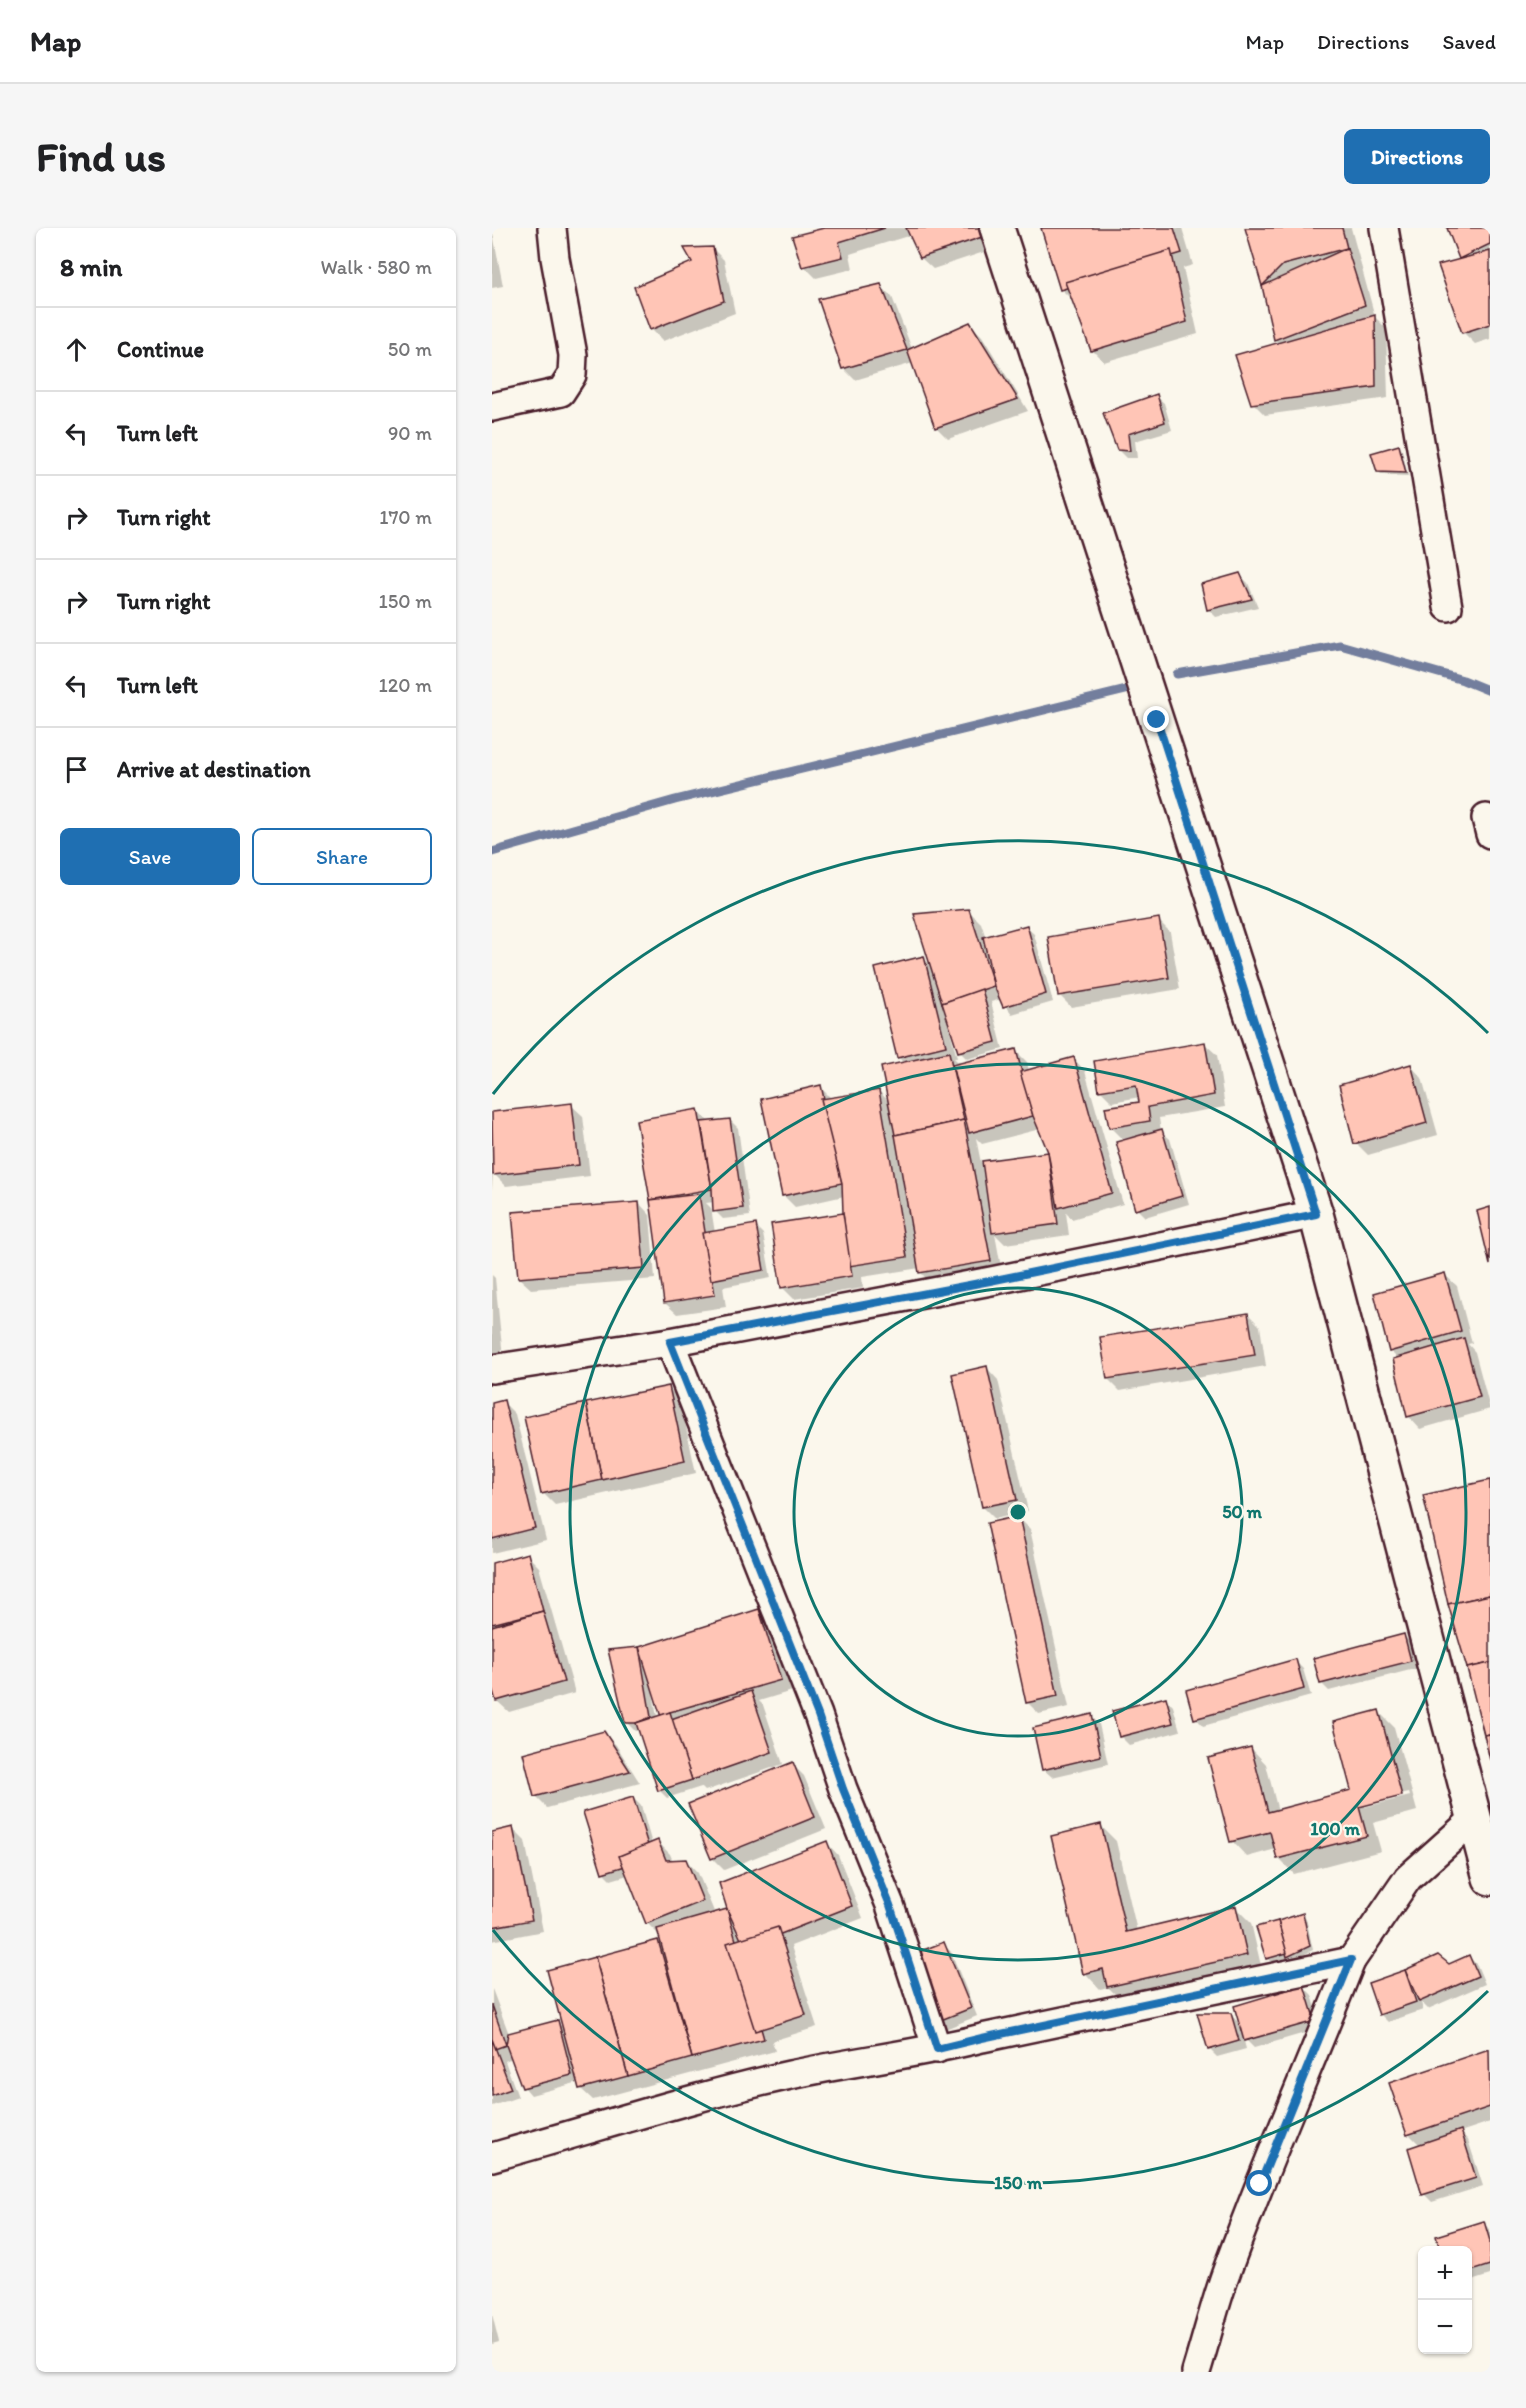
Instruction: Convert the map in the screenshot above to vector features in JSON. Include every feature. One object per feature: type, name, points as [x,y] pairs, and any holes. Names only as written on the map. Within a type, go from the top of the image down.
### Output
[{"type":"street","points":[[492,407],[561,392],[572,375],[573,355],[555,258],[552,228]]},
{"type":"street","points":[[998,228],[1316,1214],[1490,1878]]},
{"type":"street","points":[[1384,228],[1448,607]]},
{"type":"street","points":[[492,1369],[670,1342],[990,1281],[1316,1214]]},
{"type":"street","points":[[670,1342],[818,1715],[843,1789],[890,1905],[937,2049]]},
{"type":"street","points":[[1196,2372],[1224,2278],[1351,1960],[1408,1878],[1475,1818]]},
{"type":"street","points":[[492,2157],[645,2112],[791,2075],[937,2049],[1351,1960]]},
{"type":"building","points":[[824,228],[885,228],[839,242],[843,257],[802,267],[792,236]]},
{"type":"building","points":[[906,228],[980,228],[985,236],[920,258]]},
{"type":"building","points":[[1041,228],[1174,228],[1182,253],[1060,290]]},
{"type":"building","points":[[1245,228],[1342,228],[1347,248],[1283,265],[1262,286]]},
{"type":"building","points":[[1447,228],[1490,228],[1490,244],[1459,259]]},
{"type":"building","points":[[713,247],[724,301],[650,330],[634,287],[692,262],[684,248]]},
{"type":"building","points":[[1347,248],[1365,305],[1274,340],[1262,286]]},
{"type":"building","points":[[1171,250],[1187,322],[1091,351],[1065,282]]},
{"type":"building","points":[[1490,251],[1490,324],[1462,333],[1438,265]]},
{"type":"building","points":[[881,284],[907,350],[842,369],[818,299]]},
{"type":"building","points":[[1375,315],[1376,387],[1251,404],[1235,355]]},
{"type":"building","points":[[970,322],[1018,399],[935,428],[907,350]]},
{"type":"building","points":[[1157,394],[1165,422],[1128,434],[1130,451],[1117,450],[1103,413]]},
{"type":"building","points":[[1399,445],[1406,473],[1377,472],[1371,453]]},
{"type":"building","points":[[1240,573],[1252,599],[1207,610],[1201,584]]},
{"type":"building","points":[[969,909],[994,986],[942,1003],[914,914]]},
{"type":"building","points":[[1159,918],[1169,978],[1058,996],[1048,937]]},
{"type":"building","points":[[1027,925],[1046,994],[1003,1007],[994,986],[983,937]]},
{"type":"building","points":[[924,956],[946,1046],[897,1058],[875,968]]},
{"type":"building","points":[[982,989],[996,1042],[958,1052],[942,1003]]},
{"type":"building","points":[[1205,1042],[1214,1095],[1148,1107],[1150,1121],[1109,1128],[1105,1107],[1139,1102],[1136,1085],[1099,1091],[1094,1061]]},
{"type":"building","points":[[1016,1049],[1033,1116],[969,1133],[952,1065]]},
{"type":"building","points":[[949,1052],[964,1120],[895,1135],[881,1067]]},
{"type":"building","points":[[1074,1057],[1112,1193],[1058,1208],[1048,1152],[1033,1116],[1020,1072]]},
{"type":"building","points":[[1411,1064],[1427,1123],[1354,1144],[1339,1085]]},
{"type":"building","points":[[821,1085],[842,1183],[782,1196],[761,1099]]},
{"type":"building","points":[[879,1090],[907,1257],[849,1266],[842,1183],[821,1099]]},
{"type":"building","points":[[572,1103],[579,1165],[493,1175],[492,1112]]},
{"type":"building","points":[[698,1109],[712,1189],[650,1200],[636,1120]]},
{"type":"building","points":[[730,1119],[743,1208],[713,1212],[712,1189],[701,1122]]},
{"type":"building","points":[[964,1120],[991,1261],[919,1273],[895,1135]]},
{"type":"building","points":[[1162,1129],[1182,1196],[1135,1210],[1116,1142]]},
{"type":"building","points":[[1048,1152],[1058,1224],[992,1233],[982,1161]]},
{"type":"building","points":[[699,1194],[715,1295],[664,1303],[650,1200]]},
{"type":"building","points":[[639,1202],[644,1268],[518,1278],[512,1212]]},
{"type":"building","points":[[1490,1207],[1490,1265],[1477,1211]]},
{"type":"building","points":[[843,1213],[852,1276],[781,1288],[771,1224]]},
{"type":"building","points":[[756,1224],[764,1270],[711,1280],[702,1233]]},
{"type":"building","points":[[1445,1273],[1461,1331],[1389,1352],[1374,1293]]},
{"type":"building","points":[[1248,1313],[1255,1355],[1107,1379],[1100,1337]]},
{"type":"building","points":[[1464,1338],[1480,1397],[1407,1417],[1393,1359]]},
{"type":"building","points":[[987,1366],[1017,1500],[982,1507],[952,1374]]},
{"type":"building","points":[[669,1386],[685,1461],[602,1480],[586,1403]]},
{"type":"building","points":[[504,1400],[535,1528],[492,1539],[492,1403]]},
{"type":"building","points":[[586,1403],[602,1480],[541,1494],[524,1417]]},
{"type":"building","points":[[1490,1480],[1490,1595],[1448,1604],[1423,1495]]},
{"type":"building","points":[[1019,1516],[1058,1696],[1026,1703],[987,1523]]},
{"type":"building","points":[[528,1553],[543,1611],[492,1624],[492,1563]]},
{"type":"building","points":[[1490,1595],[1490,1663],[1467,1668],[1448,1604]]},
{"type":"building","points":[[759,1609],[781,1680],[670,1712],[661,1717],[639,1647]]},
{"type":"building","points":[[543,1611],[564,1682],[496,1701],[492,1688],[492,1626]]},
{"type":"building","points":[[1404,1634],[1411,1661],[1320,1684],[1313,1658]]},
{"type":"building","points":[[639,1647],[651,1717],[636,1723],[625,1723],[608,1650]]},
{"type":"building","points":[[1296,1659],[1304,1689],[1194,1719],[1186,1690]]},
{"type":"building","points":[[1490,1663],[1490,1734],[1484,1735],[1467,1668]]},
{"type":"building","points":[[751,1691],[772,1752],[692,1780],[671,1719]]},
{"type":"building","points":[[1166,1697],[1173,1723],[1119,1737],[1112,1711]]},
{"type":"building","points":[[1379,1710],[1402,1796],[1359,1807],[1367,1836],[1277,1859],[1270,1832],[1230,1842],[1208,1758],[1251,1747],[1268,1812],[1351,1790],[1333,1722]]},
{"type":"building","points":[[670,1712],[692,1780],[658,1791],[636,1723]]},
{"type":"building","points":[[1092,1714],[1101,1756],[1042,1770],[1033,1728]]},
{"type":"building","points":[[604,1731],[630,1771],[534,1797],[523,1753]]},
{"type":"building","points":[[1490,1734],[1490,1760],[1484,1735]]},
{"type":"building","points":[[793,1762],[815,1817],[711,1859],[688,1804]]},
{"type":"building","points":[[633,1797],[652,1858],[602,1873],[583,1812]]},
{"type":"building","points":[[1101,1824],[1126,1932],[1236,1906],[1247,1955],[1107,1987],[1103,1969],[1083,1974],[1051,1836]]},
{"type":"building","points":[[513,1827],[532,1920],[492,1927],[492,1832]]},
{"type":"building","points":[[658,1840],[666,1860],[686,1859],[703,1901],[646,1924],[619,1856]]},
{"type":"building","points":[[827,1841],[852,1906],[745,1948],[727,1909],[719,1883]]},
{"type":"building","points":[[727,1909],[764,2039],[692,2058],[657,1929]]},
{"type":"building","points":[[1303,1913],[1310,1946],[1287,1957],[1278,1921]]},
{"type":"building","points":[[1278,1921],[1287,1953],[1266,1959],[1256,1927]]},
{"type":"building","points":[[778,1927],[806,2015],[755,2031],[727,1943]]},
{"type":"building","points":[[658,1940],[692,2058],[628,2076],[595,1957]]},
{"type":"building","points":[[944,1942],[971,2008],[921,2028],[895,1961]]},
{"type":"building","points":[[1438,1955],[1449,1964],[1469,1955],[1478,1976],[1419,2002],[1405,1970]]},
{"type":"building","points":[[595,1957],[628,2076],[579,2089],[547,1970]]},
{"type":"building","points":[[1405,1970],[1416,2002],[1379,2015],[1368,1983]]},
{"type":"building","points":[[1304,1985],[1315,2021],[1244,2041],[1234,2006]]},
{"type":"building","points":[[492,2005],[506,2045],[492,2050]]},
{"type":"building","points":[[1197,2013],[1231,2013],[1239,2041],[1208,2050]]},
{"type":"building","points":[[558,2020],[572,2075],[522,2088],[506,2045],[508,2033]]},
{"type":"building","points":[[492,2039],[511,2089],[492,2096]]},
{"type":"building","points":[[1489,2049],[1490,2107],[1407,2135],[1389,2083]]},
{"type":"building","points":[[1461,2130],[1476,2178],[1422,2195],[1408,2148]]},
{"type":"building","points":[[1484,2221],[1490,2241],[1490,2265],[1472,2271],[1472,2246],[1439,2246],[1436,2236]]},
{"type":"waterway","points":[[1177,674],[1340,645],[1463,680],[1490,691]]},
{"type":"waterway","points":[[492,852],[675,800],[1126,690]]},
{"type":"route","points":[[1157,720],[1316,1214],[990,1281],[670,1342],[818,1715],[843,1789],[890,1905],[937,2049],[1351,1960],[1260,2184]]}]
